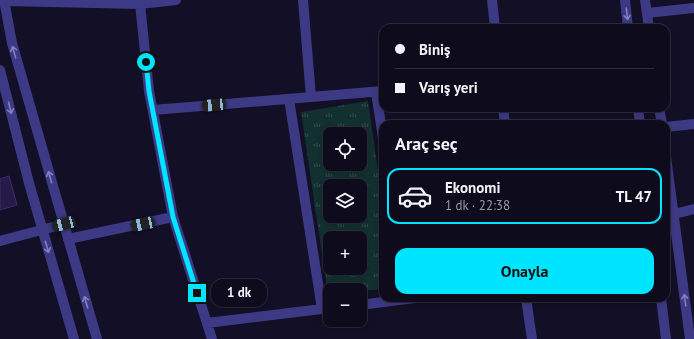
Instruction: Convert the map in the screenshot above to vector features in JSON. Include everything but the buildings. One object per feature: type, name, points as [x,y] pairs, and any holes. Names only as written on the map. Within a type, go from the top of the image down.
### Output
[{"type":"street","points":[[97,339],[12,42],[4,1],[140,4],[176,0]]},
{"type":"street","points":[[303,0],[310,97]]},
{"type":"street","points":[[492,0],[494,24]]},
{"type":"street","points":[[625,0],[628,24]]},
{"type":"street","points":[[645,0],[648,24]]},
{"type":"street","points":[[140,4],[149,91],[173,217],[212,339]]},
{"type":"street","points":[[647,13],[694,8]]},
{"type":"street","points":[[0,70],[42,230],[74,339]]},
{"type":"street","points":[[153,110],[379,92]]},
{"type":"street","points":[[290,99],[323,292]]},
{"type":"street","points":[[670,127],[694,124]]},
{"type":"street","points":[[670,186],[690,339]]},
{"type":"street","points":[[674,214],[694,210]]},
{"type":"street","points":[[68,239],[173,217]]},
{"type":"street","points":[[0,241],[64,224]]},
{"type":"street","points":[[367,304],[381,302]]},
{"type":"street","points":[[527,302],[532,339]]},
{"type":"street","points":[[661,302],[666,339]]},
{"type":"street","points":[[207,323],[323,309]]},
{"type":"green space","points":[[368,101],[379,177],[379,289],[367,290],[367,283],[326,283],[325,275],[367,275],[367,231],[323,231],[323,261],[301,112]]},
{"type":"route","points":[[146,62],[149,91],[173,217],[197,293]]}]
